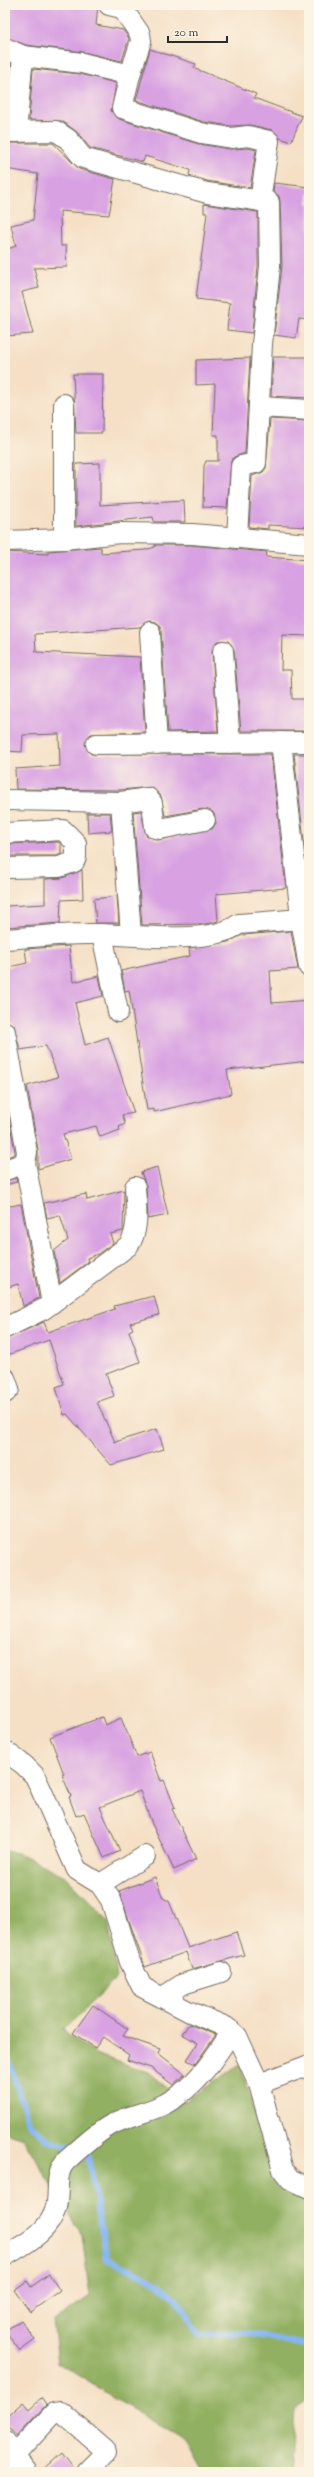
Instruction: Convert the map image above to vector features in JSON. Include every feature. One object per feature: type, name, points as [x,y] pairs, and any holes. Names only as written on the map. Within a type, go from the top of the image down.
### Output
[{"type":"street","points":[[109,5],[122,8],[140,34],[141,47],[130,75],[121,106],[123,109],[201,133],[232,138],[248,136],[269,141],[260,201]]},
{"type":"street","points":[[5,48],[23,56],[82,63],[130,75]]},
{"type":"street","points":[[23,56],[11,132],[56,131],[68,139],[83,158],[207,193],[269,202],[270,266],[256,463],[241,466],[236,538]]},
{"type":"street","points":[[64,404],[64,539]]},
{"type":"street","points":[[259,407],[309,410]]},
{"type":"street","points":[[5,541],[64,539],[120,533],[192,534],[309,544]]},
{"type":"street","points":[[150,632],[157,744]]},
{"type":"street","points":[[223,651],[230,743]]},
{"type":"street","points":[[281,742],[304,897],[301,919],[309,967]]},
{"type":"street","points":[[96,744],[309,742]]},
{"type":"street","points":[[5,800],[121,802],[148,798],[152,803],[155,828],[160,829],[205,820]]},
{"type":"street","points":[[121,802],[131,934]]},
{"type":"street","points":[[5,833],[63,830],[76,843],[76,857],[74,862],[59,867],[5,868]]},
{"type":"street","points":[[5,939],[102,934],[131,934],[161,938],[217,933],[233,928],[239,924],[301,919]]},
{"type":"street","points":[[102,934],[118,1012]]},
{"type":"street","points":[[5,1032],[28,1152],[25,1163],[52,1303]]},
{"type":"street","points":[[5,1170],[25,1163]]},
{"type":"street","points":[[5,1328],[52,1303],[132,1242],[136,1219],[136,1187]]},
{"type":"street","points":[[5,1378],[9,1389],[5,1393]]},
{"type":"street","points":[[5,1751],[24,1765],[35,1776],[77,1870],[100,1884],[111,1900],[130,1962],[142,1987],[188,2011],[232,2030],[241,2043],[259,2084],[283,2170],[290,2179],[309,2188]]},
{"type":"street","points":[[100,1884],[145,1856]]},
{"type":"street","points":[[163,1997],[183,1984],[221,1972]]},
{"type":"street","points":[[5,2256],[34,2238],[48,2224],[56,2207],[57,2184],[65,2162],[109,2126],[166,2103],[182,2091],[208,2068],[232,2030]]},
{"type":"street","points":[[259,2084],[309,2065]]},
{"type":"street","points":[[27,2472],[9,2449],[54,2413],[63,2412],[104,2449],[105,2454],[87,2472]]},
{"type":"green space","points":[[5,1851],[18,1853],[65,1876],[108,1920],[117,1978],[63,2030],[95,2054],[148,2072],[184,2102],[240,2064],[279,2186],[309,2202],[309,2398],[295,2410],[290,2472],[203,2472],[187,2443],[58,2363],[53,2321],[90,2296],[82,2235],[23,2138],[5,2132]]},
{"type":"building","points":[[5,5],[98,5],[96,25],[123,30],[129,38],[122,61],[83,52],[26,45],[5,37]]},
{"type":"building","points":[[150,49],[196,64],[194,68],[256,94],[254,98],[302,116],[291,142],[280,138],[272,130],[250,125],[232,126],[204,122],[136,100]]},
{"type":"building","points":[[5,61],[11,63],[5,120]]},
{"type":"building","points":[[33,69],[80,74],[116,83],[111,111],[119,119],[199,144],[230,149],[247,148],[256,150],[250,188],[207,181],[189,175],[190,170],[145,156],[143,162],[90,148],[77,132],[62,121],[29,120]]},
{"type":"building","points":[[5,143],[53,143],[79,169],[115,179],[109,215],[60,211],[61,246],[66,246],[67,267],[34,268],[39,288],[22,292],[33,334],[6,336],[5,250],[16,246],[11,225],[33,220],[38,174],[5,169]]},
{"type":"building","points":[[274,183],[309,187],[307,204],[309,204],[309,320],[299,319],[296,338],[274,335],[282,266],[280,202],[279,196],[273,192]]},
{"type":"building","points":[[204,204],[258,212],[258,266],[252,333],[227,330],[230,303],[196,299],[207,213],[204,213]]},
{"type":"building","points":[[273,357],[309,357],[309,398],[271,396]]},
{"type":"building","points":[[250,358],[245,453],[234,457],[231,461],[227,508],[203,507],[204,466],[206,461],[218,461],[218,435],[213,435],[215,384],[196,385],[196,360]]},
{"type":"building","points":[[73,374],[103,374],[102,433],[76,433]]},
{"type":"building","points":[[270,419],[309,421],[309,527],[268,525],[268,529],[249,527],[252,476],[263,472],[266,468]]},
{"type":"building","points":[[100,463],[100,505],[184,500],[185,522],[154,522],[153,517],[76,526],[76,464]]},
{"type":"building","points":[[155,545],[191,545],[267,552],[266,557],[309,560],[309,636],[282,635],[281,670],[291,670],[292,699],[309,699],[309,731],[241,731],[234,650],[228,641],[217,641],[212,651],[218,731],[168,732],[161,631],[160,626],[155,622],[149,621],[140,627],[35,634],[36,652],[140,657],[145,732],[91,734],[85,744],[91,754],[271,754],[286,888],[216,894],[218,921],[206,924],[142,925],[133,812],[141,811],[146,835],[158,840],[212,829],[216,823],[213,812],[203,809],[165,816],[161,796],[152,787],[120,790],[16,789],[15,769],[60,766],[59,734],[23,735],[22,752],[5,751],[5,552],[48,554],[48,551],[101,547],[101,553],[145,550],[155,547]]},
{"type":"building","points":[[294,754],[309,754],[309,884]]},
{"type":"building","points":[[87,813],[110,813],[112,831],[88,833]]},
{"type":"building","points":[[58,842],[61,844],[61,854],[57,856],[5,856],[5,844]]},
{"type":"building","points":[[82,870],[83,899],[61,900],[60,923],[5,927],[5,906],[45,904],[45,879],[62,878]]},
{"type":"building","points":[[117,896],[119,923],[96,923],[94,899]]},
{"type":"building","points":[[291,931],[298,969],[270,971],[272,1003],[309,1000],[309,1061],[227,1070],[231,1094],[154,1112],[154,1109],[147,1110],[129,990],[125,991],[121,971],[190,956],[189,948],[228,942],[242,935]]},
{"type":"building","points":[[69,946],[73,982],[99,976],[103,996],[75,1003],[85,1045],[108,1037],[134,1113],[122,1115],[125,1124],[119,1127],[120,1130],[100,1137],[96,1126],[63,1134],[71,1159],[38,1169],[38,1150],[27,1086],[58,1077],[46,1046],[20,1050],[14,1025],[5,1021],[5,968],[27,963],[25,949]]},
{"type":"building","points":[[5,1096],[15,1154],[5,1158]]},
{"type":"building","points":[[157,1167],[168,1215],[148,1219],[146,1186],[141,1172]]},
{"type":"building","points":[[16,1178],[17,1182],[5,1185],[5,1181]]},
{"type":"building","points":[[124,1190],[123,1231],[110,1234],[113,1243],[98,1254],[87,1258],[88,1262],[60,1283],[54,1251],[68,1240],[60,1215],[47,1218],[44,1203],[86,1194],[87,1200]]},
{"type":"building","points":[[21,1204],[39,1298],[23,1306],[18,1284],[5,1288],[5,1207]]},
{"type":"building","points":[[154,1296],[159,1315],[130,1323],[133,1329],[129,1331],[140,1362],[106,1374],[114,1396],[97,1402],[115,1442],[157,1429],[164,1449],[111,1465],[67,1414],[64,1415],[56,1387],[64,1384],[49,1340],[5,1356],[5,1339],[44,1322],[48,1332],[115,1309],[114,1306]]},
{"type":"building","points":[[102,1717],[105,1725],[121,1718],[137,1757],[150,1752],[161,1781],[164,1780],[175,1808],[172,1809],[196,1859],[174,1870],[152,1824],[140,1791],[100,1807],[120,1851],[104,1858],[84,1813],[76,1816],[69,1797],[71,1796],[62,1775],[64,1774],[50,1737]]},
{"type":"building","points":[[155,1877],[163,1898],[169,1901],[188,1948],[236,1932],[244,1955],[192,1969],[186,1952],[145,1967],[119,1891]]},
{"type":"building","points":[[93,2005],[128,2029],[123,2036],[160,2049],[158,2053],[185,2074],[173,2085],[151,2068],[127,2060],[129,2055],[103,2037],[95,2048],[73,2033]]},
{"type":"building","points":[[189,2024],[216,2035],[195,2064],[187,2060],[198,2043],[182,2034]]},
{"type":"building","points":[[49,2274],[60,2291],[30,2312],[14,2290],[27,2281],[31,2287]]},
{"type":"building","points":[[21,2320],[35,2340],[20,2351],[5,2331]]},
{"type":"building","points":[[41,2398],[46,2405],[17,2436],[5,2422],[5,2418],[23,2402],[29,2409]]},
{"type":"building","points":[[62,2453],[76,2472],[41,2472]]},
{"type":"waterway","points":[[5,2048],[29,2124],[48,2140],[76,2148],[88,2157],[107,2259],[157,2283],[166,2290],[174,2297],[188,2315],[198,2335],[243,2332],[309,2346]]}]
